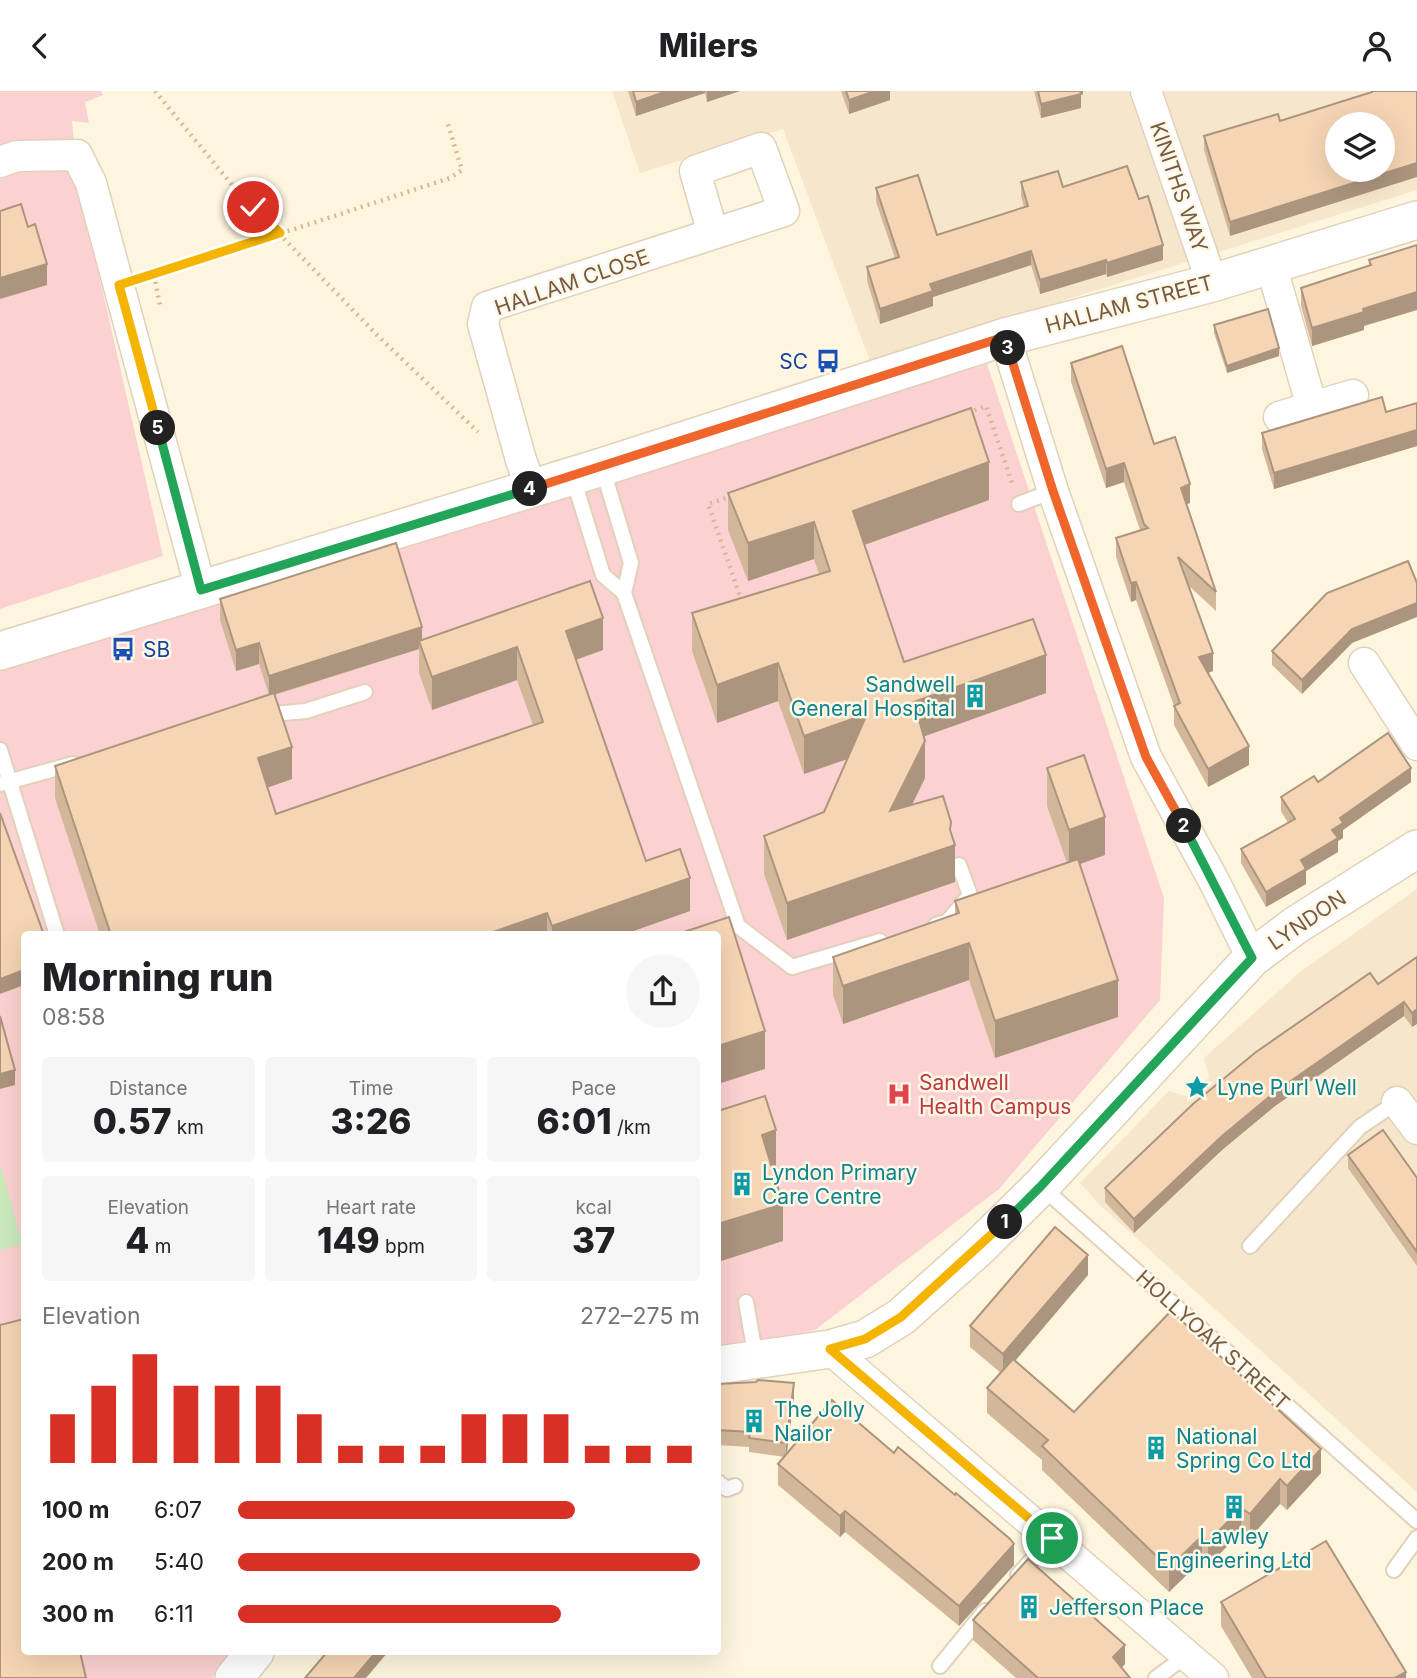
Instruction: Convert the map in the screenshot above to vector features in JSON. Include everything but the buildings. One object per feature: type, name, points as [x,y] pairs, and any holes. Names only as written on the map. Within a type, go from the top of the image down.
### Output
[{"type":"street","name":"KINITHS WAY","points":[[1146,91],[1212,282]]},
{"type":"street","points":[[0,162],[17,156],[77,155],[91,183],[201,590]]},
{"type":"street","name":"HALLAM STREET","points":[[0,652],[531,489],[1004,337],[1212,282],[1417,220]]},
{"type":"street","name":"HALLAM CLOSE","points":[[531,489],[483,324],[487,307],[713,234]]},
{"type":"street","points":[[1271,265],[1312,407]]},
{"type":"street","points":[[1004,337],[1053,491],[1146,757],[1215,883],[1252,958]]},
{"type":"street","points":[[1279,417],[1353,395]]},
{"type":"street","points":[[1364,663],[1417,744]]},
{"type":"street","name":"LYNDON","points":[[721,1365],[830,1349],[865,1339],[901,1317],[977,1249],[1041,1186],[1252,958],[1296,925],[1417,849]]},
{"type":"street","points":[[1397,1102],[1417,1129]]},
{"type":"street","points":[[830,1349],[1213,1678]]},
{"type":"street","points":[[234,1678],[253,1655]]},
{"type":"lane","points":[[587,471],[631,563],[624,593],[731,928],[792,967],[895,937]]},
{"type":"lane","points":[[587,471],[603,575],[624,593]]},
{"type":"lane","points":[[1019,504],[1053,491]]},
{"type":"lane","points":[[249,717],[306,711],[365,692]]},
{"type":"lane","points":[[0,750],[5,783],[56,931]]},
{"type":"lane","points":[[5,783],[89,759]]},
{"type":"lane","points":[[921,929],[947,922],[970,895],[959,865]]},
{"type":"lane","points":[[1250,1246],[1360,1127],[1397,1102]]},
{"type":"lane","name":"HOLLYOAK STREET","points":[[1041,1186],[1417,1521]]},
{"type":"lane","points":[[746,1302],[756,1359]]},
{"type":"lane","points":[[721,1484],[727,1489],[735,1486]]},
{"type":"lane","points":[[940,1666],[1052,1538]]},
{"type":"lane","points":[[1394,1570],[1417,1538]]},
{"type":"lane","points":[[1156,1678],[1188,1655]]},
{"type":"path","points":[[155,91],[232,185],[378,336],[480,434]]},
{"type":"path","points":[[119,285],[450,178],[462,170],[447,121]]},
{"type":"path","points":[[961,415],[986,407],[1019,504]]},
{"type":"path","points":[[733,495],[708,504],[740,596]]},
{"type":"shaded area","points":[[0,91],[101,91],[103,95],[85,102],[89,123],[72,121],[78,183],[163,556],[0,609]]},
{"type":"shaded area","points":[[612,91],[1417,91],[1417,190],[870,361],[783,129],[640,173]]},
{"type":"shaded area","name":"Sandwell Health Campus","points":[[987,364],[1164,898],[1160,1000],[999,1189],[815,1330],[721,1349],[721,931],[21,931],[21,1655],[230,1655],[212,1678],[0,1678],[0,671]]},
{"type":"shaded area","points":[[1417,889],[1417,1492],[1101,1206],[1080,1183],[1169,1091],[1189,1097],[1198,1094],[1209,1076],[1204,1058],[1300,972]]},
{"type":"green space","points":[[0,1163],[21,1244],[0,1250]]},
{"type":"place","name":"SC","points":[[828,361]]},
{"type":"place","name":"SB","points":[[123,649]]},
{"type":"place","name":"Sandwell General Hospital","points":[[975,696]]},
{"type":"place","name":"Lyne Purl Well","points":[[1197,1087]]},
{"type":"place","name":"Sandwell Health Campus","points":[[899,1094]]},
{"type":"place","name":"Lyndon Primary Care Centre","points":[[742,1184]]},
{"type":"place","name":"The Jolly Nailor","points":[[754,1421]]},
{"type":"place","name":"National Spring Co Ltd","points":[[1156,1448]]},
{"type":"place","name":"Lawley Engineering Ltd","points":[[1234,1507]]},
{"type":"place","name":"Jefferson Place","points":[[1029,1607]]},
{"type":"route","points":[[253,207],[280,233],[119,285],[201,590],[602,467],[1004,337],[1053,491],[1146,757],[1215,883],[1252,958],[1041,1186],[977,1249],[901,1317],[865,1339],[830,1349],[1052,1538]]}]
